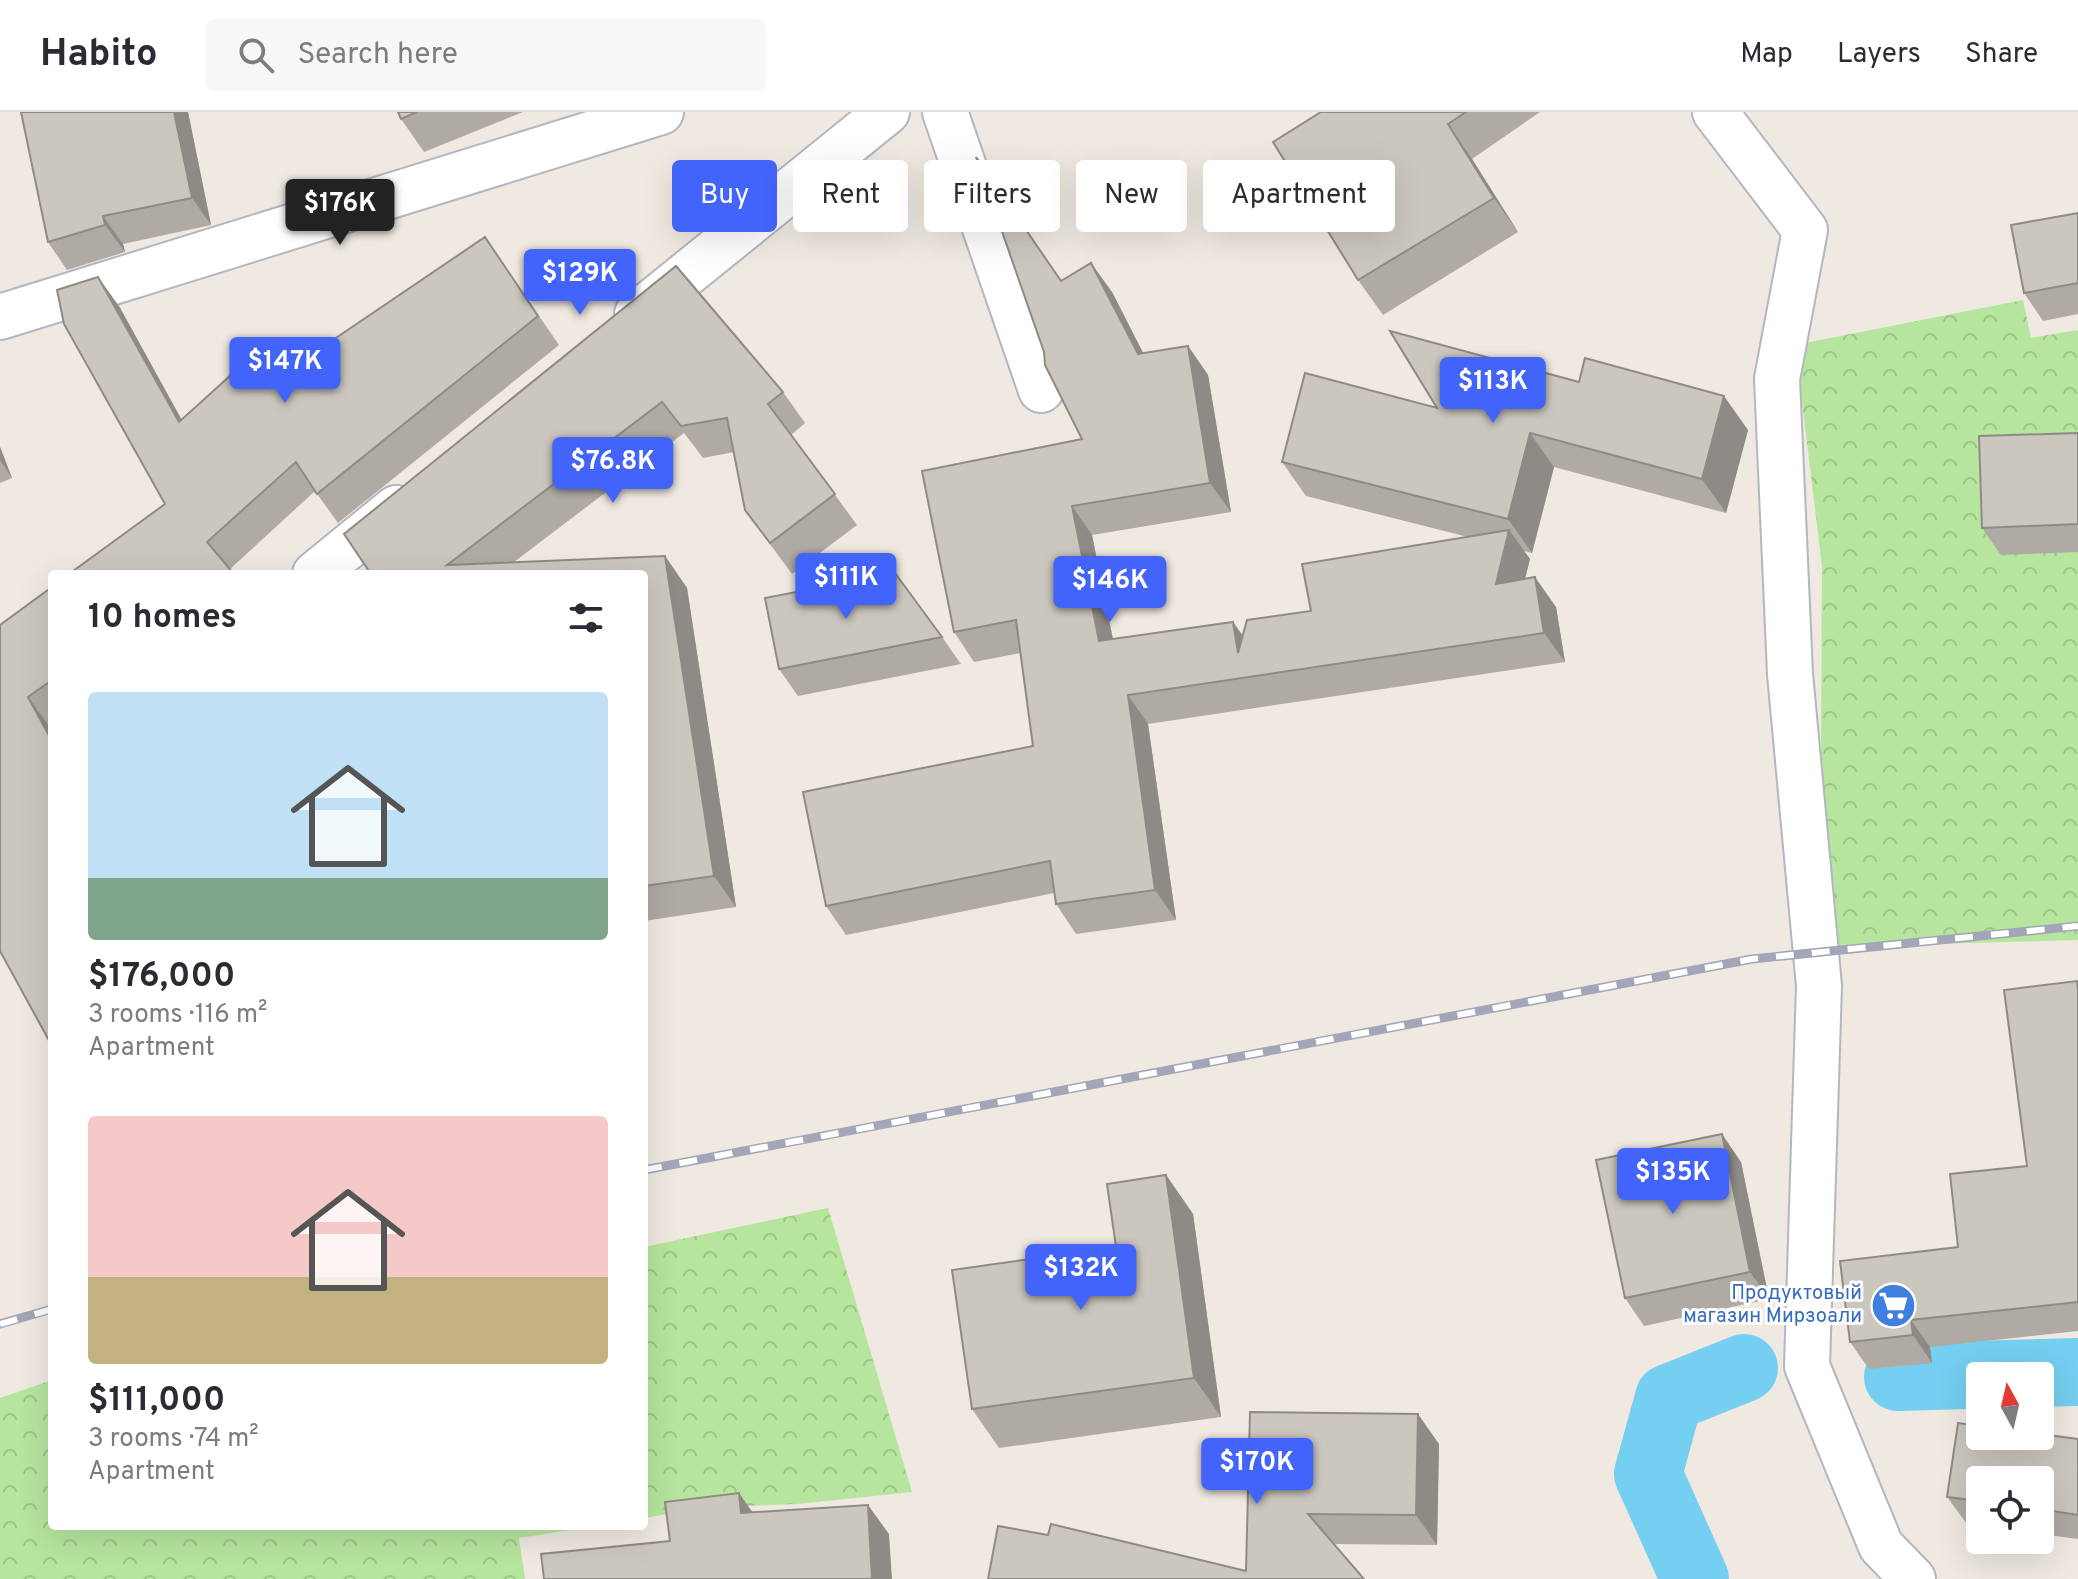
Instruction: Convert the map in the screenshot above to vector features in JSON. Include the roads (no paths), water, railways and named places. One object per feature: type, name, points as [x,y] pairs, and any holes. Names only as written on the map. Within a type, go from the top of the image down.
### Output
[{"type":"street","points":[[0,317],[661,112]]},
{"type":"street","points":[[601,343],[887,112]]},
{"type":"street","points":[[945,112],[1041,390]]},
{"type":"street","points":[[1715,112],[1805,230],[1777,379],[1790,674],[1819,986],[1807,1366],[1881,1546],[1913,1579]]},
{"type":"street","points":[[320,570],[427,484]]},
{"type":"waterway","points":[[1695,1579],[1648,1474],[1669,1398],[1744,1368]]},
{"type":"waterway","points":[[1898,1377],[2078,1372]]},
{"type":"railway","points":[[648,1169],[1752,959],[2078,926]]},
{"type":"railway","points":[[0,1324],[48,1310]]},
{"type":"place","name":"Продуктовый магазин Мирзоали","points":[[1893,1306]]}]
